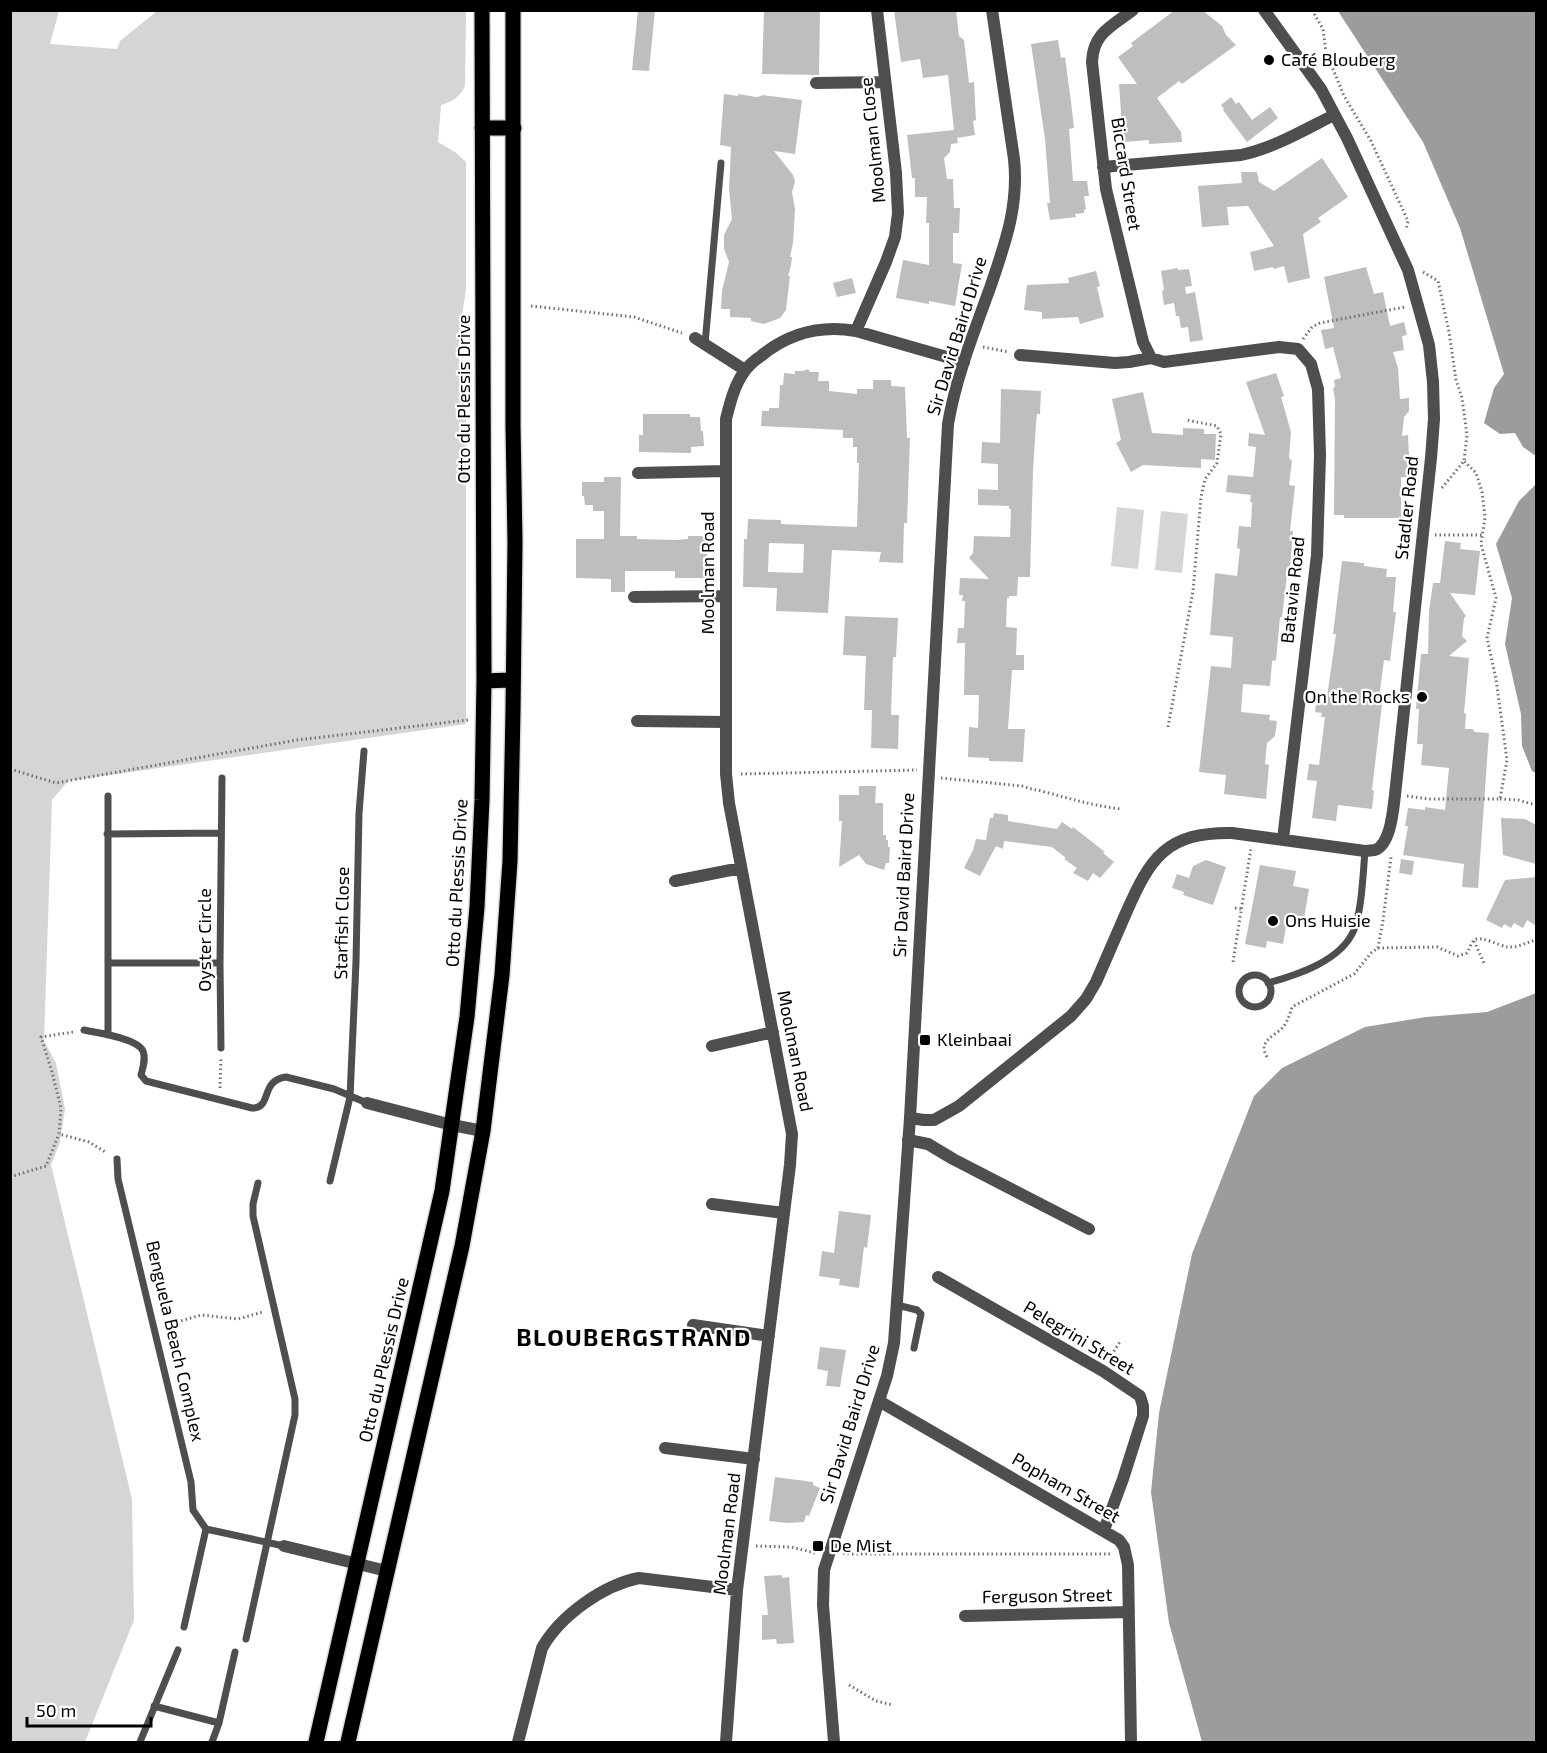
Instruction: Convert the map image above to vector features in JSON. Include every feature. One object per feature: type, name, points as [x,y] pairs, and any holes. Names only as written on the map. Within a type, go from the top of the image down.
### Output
[{"type":"main road","name":"Otto du Plessis Drive","points":[[316,1743],[442,1191],[467,1017],[477,906],[484,681],[482,10]]},
{"type":"main road","points":[[348,1743],[462,1246],[483,1131],[497,1024],[507,910],[512,814],[513,10]]},
{"type":"main road","points":[[482,128],[514,128]]},
{"type":"main road","points":[[484,681],[513,680]]},
{"type":"street","name":"Moolman Close","points":[[856,331],[895,237],[898,213],[896,173],[877,10]]},
{"type":"street","name":"Sir David Baird Drive","points":[[834,1743],[823,1605],[824,1570],[893,1352],[908,1140],[946,444],[950,413],[964,362],[1003,249],[1015,199],[1014,159],[992,10]]},
{"type":"street","name":"Biccard Street","points":[[1133,10],[1104,32],[1094,46],[1092,62],[1106,189],[1143,342],[1151,358]]},
{"type":"street","name":"Stadler Road","points":[[1264,10],[1321,89],[1347,138],[1408,270],[1429,345],[1434,419],[1394,804],[1387,838],[1375,850],[1365,851]]},
{"type":"street","points":[[816,83],[885,82]]},
{"type":"street","points":[[1103,167],[1241,155],[1273,145],[1334,115]]},
{"type":"street","name":"Moolman Road","points":[[726,1743],[737,1590],[792,1134],[729,803],[726,774],[726,419],[730,399],[745,370],[775,344],[821,329],[840,328],[856,331],[964,362]]},
{"type":"street","points":[[700,341],[745,370]]},
{"type":"street","points":[[1020,355],[1115,363],[1151,358],[1164,362],[1300,345]]},
{"type":"street","name":"Batavia Road","points":[[1283,839],[1317,555],[1320,454],[1318,389],[1311,364],[1300,345]]},
{"type":"street","points":[[638,472],[725,471]]},
{"type":"street","points":[[634,597],[726,596]]},
{"type":"street","points":[[637,721],[726,722]]},
{"type":"street","points":[[909,1119],[934,1120],[958,1106],[1071,1016],[1086,999],[1146,872],[1161,854],[1179,842],[1209,833],[1232,833],[1365,851]]},
{"type":"street","points":[[675,881],[741,867]]},
{"type":"street","points":[[712,1046],[773,1032]]},
{"type":"street","points":[[367,1103],[483,1131]]},
{"type":"street","points":[[908,1140],[935,1147],[953,1159],[1089,1229]]},
{"type":"street","points":[[712,1204],[784,1213]]},
{"type":"street","name":"Pelegrini Street","points":[[938,1277],[1103,1371],[1140,1395],[1143,1416],[1104,1530]]},
{"type":"street","points":[[693,1325],[769,1336]]},
{"type":"street","name":"Popham Street","points":[[879,1401],[1104,1530],[1119,1540],[1127,1555]]},
{"type":"street","points":[[665,1448],[754,1459]]},
{"type":"street","points":[[284,1546],[387,1571]]},
{"type":"street","points":[[1127,1555],[1131,1743]]},
{"type":"street","points":[[518,1743],[542,1648],[563,1619],[611,1587],[626,1580],[639,1578],[737,1590]]},
{"type":"street","name":"Ferguson Street","points":[[965,1616],[1129,1612]]},
{"type":"lane","points":[[700,341],[721,163]]},
{"type":"lane","name":"Starfish Close","points":[[330,1181],[351,1096],[359,813],[364,751]]},
{"type":"lane","name":"Oyster Circle","points":[[221,1048],[222,778]]},
{"type":"lane","points":[[108,796],[108,1035]]},
{"type":"lane","points":[[107,834],[220,833]]},
{"type":"lane","points":[[1268,982],[1313,967],[1338,952],[1347,942],[1358,918],[1365,851]]},
{"type":"lane","points":[[108,963],[220,963]]},
{"type":"lane","points":[[1255,975],[1263,977],[1268,982],[1271,990],[1270,997],[1265,1004],[1258,1007],[1250,1006],[1244,1003],[1239,996],[1242,982],[1248,977],[1255,975]]},
{"type":"lane","points":[[84,1030],[132,1041],[140,1046],[144,1053],[141,1075],[143,1079],[252,1108],[259,1108],[262,1105],[271,1084],[279,1078],[286,1077],[334,1089],[367,1103]]},
{"type":"lane","name":"Benguela Beach Complex","points":[[117,1159],[118,1179],[190,1482],[193,1510],[206,1529]]},
{"type":"lane","points":[[246,1639],[296,1415],[296,1399],[253,1216],[253,1204],[258,1184]]},
{"type":"lane","points":[[897,1305],[917,1310],[921,1314],[914,1348]]},
{"type":"lane","points":[[184,1627],[206,1529],[284,1546]]},
{"type":"lane","points":[[140,1743],[178,1650]]},
{"type":"lane","points":[[212,1743],[219,1723],[235,1652]]},
{"type":"lane","points":[[154,1706],[219,1723]]},
{"type":"path","points":[[531,306],[634,317],[700,341]]},
{"type":"path","points":[[1300,345],[1312,327],[1320,323],[1410,306]]},
{"type":"path","points":[[981,347],[1005,351]]},
{"type":"path","points":[[1168,727],[1193,591],[1201,497],[1205,479],[1217,463],[1221,434],[1217,426],[1187,420]]},
{"type":"path","points":[[1464,461],[1476,472],[1482,492],[1485,517],[1481,544],[1496,598],[1487,638],[1496,679],[1507,760],[1500,799]]},
{"type":"path","points":[[1433,535],[1482,535]]},
{"type":"path","points":[[10,770],[56,783],[297,740],[468,720]]},
{"type":"path","points":[[726,774],[928,770]]},
{"type":"path","points":[[950,779],[1022,786],[1097,806],[1121,809]]},
{"type":"path","points":[[1402,802],[1404,795],[1429,799],[1518,800],[1536,805]]},
{"type":"path","points":[[1233,962],[1251,847]]},
{"type":"path","points":[[1378,948],[1393,848]]},
{"type":"path","points":[[1235,908],[1242,909]]},
{"type":"path","points":[[1267,1057],[1264,1053],[1265,1044],[1270,1035],[1282,1028],[1292,1007],[1354,974],[1378,948],[1437,947],[1458,956],[1467,953],[1477,939],[1507,947],[1536,940]]},
{"type":"path","points":[[1474,941],[1484,963]]},
{"type":"path","points":[[10,1177],[46,1166],[59,1134],[61,1108],[41,1036],[84,1030]]},
{"type":"path","points":[[219,1099],[222,1079],[221,1048]]},
{"type":"path","points":[[59,1134],[89,1142],[117,1159]]},
{"type":"path","points":[[154,1328],[201,1315],[238,1319],[274,1309]]},
{"type":"path","points":[[1107,1363],[1121,1340]]},
{"type":"path","points":[[743,1546],[791,1547],[816,1554]]},
{"type":"path","points":[[842,1552],[885,1555],[1042,1553],[1127,1555]]},
{"type":"path","points":[[849,1685],[876,1701],[893,1705]]},
{"type":"shaded area","points":[[11,10],[59,11],[50,44],[117,49],[120,41],[157,11],[466,11],[465,86],[455,98],[441,105],[438,142],[466,162],[466,289],[459,336],[459,371],[466,415],[466,724],[68,781],[52,800],[44,1041],[56,1063],[65,1109],[60,1142],[51,1165],[132,1499],[134,1620],[85,1742],[10,1742]]},
{"type":"shaded area","points":[[1338,11],[1536,11],[1536,456],[1523,447],[1515,433],[1500,434],[1484,423],[1494,388],[1504,374],[1460,228],[1423,142]]},
{"type":"shaded area","points":[[1536,484],[1536,773],[1532,771],[1522,746],[1521,714],[1505,644],[1512,598],[1496,544],[1519,501]]},
{"type":"shaded area","points":[[1117,507],[1144,510],[1138,569],[1111,566]]},
{"type":"shaded area","points":[[1161,511],[1188,514],[1182,573],[1155,570]]},
{"type":"shaded area","points":[[1536,993],[1536,1742],[1202,1742],[1169,1623],[1151,1492],[1159,1413],[1192,1254],[1254,1096],[1282,1068],[1365,1027],[1426,1017],[1487,1012]]},
{"type":"building","points":[[638,10],[655,10],[649,71],[632,70]]},
{"type":"building","points":[[764,10],[820,10],[819,75],[762,74]]},
{"type":"building","points":[[894,10],[956,10],[959,36],[964,40],[969,83],[974,82],[975,135],[957,138],[958,143],[951,144],[950,152],[944,158],[947,179],[953,179],[954,208],[960,208],[959,233],[953,233],[953,263],[962,264],[955,306],[896,298],[903,260],[929,265],[927,197],[915,197],[915,178],[912,178],[907,135],[954,130],[948,75],[923,78],[920,59],[901,62]]},
{"type":"building","points":[[1175,10],[1202,10],[1222,26],[1226,35],[1236,45],[1182,84],[1179,81],[1157,98],[1181,132],[1182,142],[1149,144],[1149,140],[1123,142],[1119,84],[1137,84],[1118,57],[1133,46],[1131,43]]},
{"type":"building","points":[[1058,40],[1061,58],[1065,57],[1074,128],[1069,129],[1073,181],[1087,181],[1089,196],[1084,196],[1086,209],[1084,213],[1075,214],[1076,217],[1050,220],[1047,203],[1050,203],[1045,139],[1031,44]]},
{"type":"building","points":[[724,94],[756,97],[762,95],[802,100],[795,154],[774,151],[793,175],[795,181],[792,192],[795,209],[793,243],[786,310],[780,318],[764,324],[751,321],[751,318],[730,317],[730,309],[721,309],[722,291],[729,262],[724,249],[724,235],[732,219],[729,189],[731,147],[720,145]]},
{"type":"building","points":[[1231,97],[1236,104],[1239,102],[1252,120],[1270,107],[1278,118],[1247,142],[1221,105]]},
{"type":"building","points":[[1322,158],[1348,197],[1318,218],[1321,222],[1303,234],[1310,278],[1288,283],[1284,266],[1254,271],[1250,252],[1274,246],[1248,206],[1227,207],[1229,225],[1202,227],[1198,186],[1242,183],[1241,172],[1257,172],[1259,182],[1274,191]]},
{"type":"building","points":[[1366,267],[1374,294],[1383,292],[1390,326],[1404,322],[1407,335],[1402,336],[1404,350],[1393,352],[1398,368],[1400,399],[1409,398],[1409,411],[1404,417],[1402,436],[1408,435],[1409,456],[1412,456],[1412,477],[1401,477],[1401,518],[1344,518],[1344,515],[1334,515],[1335,400],[1333,388],[1335,387],[1334,380],[1341,378],[1333,347],[1325,349],[1321,330],[1334,328],[1324,277]]},
{"type":"building","points":[[1178,268],[1178,270],[1189,269],[1192,286],[1185,287],[1186,294],[1195,292],[1203,340],[1190,342],[1188,327],[1181,328],[1174,303],[1164,305],[1161,271]]},
{"type":"building","points":[[1096,271],[1104,317],[1080,324],[1078,317],[1042,319],[1042,312],[1024,310],[1027,285],[1069,283],[1068,278]]},
{"type":"building","points":[[852,278],[856,293],[837,297],[833,283]]},
{"type":"building","points":[[808,369],[810,372],[819,372],[818,381],[829,381],[829,391],[857,394],[857,389],[873,389],[873,380],[891,380],[891,386],[905,387],[907,438],[910,438],[903,563],[879,562],[881,552],[832,550],[828,613],[776,611],[777,588],[743,587],[744,539],[747,539],[748,519],[781,520],[781,524],[857,527],[859,463],[857,463],[857,447],[853,447],[853,438],[843,438],[843,430],[761,426],[762,411],[779,408],[780,385],[783,385],[784,373],[795,374],[795,371]],"holes":[[[769,543],[804,544],[803,573],[768,572]]]},
{"type":"building","points":[[1276,373],[1284,396],[1281,397],[1291,432],[1289,458],[1292,461],[1289,485],[1295,486],[1290,531],[1293,531],[1290,567],[1288,567],[1282,617],[1280,617],[1276,660],[1272,661],[1270,686],[1243,684],[1241,712],[1270,715],[1269,720],[1277,721],[1275,736],[1267,743],[1265,764],[1269,765],[1266,799],[1224,794],[1226,775],[1199,772],[1211,666],[1231,668],[1233,637],[1210,635],[1215,573],[1237,576],[1240,549],[1237,548],[1239,526],[1251,527],[1251,495],[1226,492],[1228,475],[1253,477],[1256,447],[1248,446],[1249,433],[1265,435],[1246,382]]},
{"type":"building","points":[[1001,389],[1041,391],[1033,470],[1030,577],[1018,577],[1017,596],[1007,598],[1006,627],[1017,628],[1016,655],[1024,655],[1024,670],[1012,670],[1008,729],[1025,729],[1023,762],[989,761],[989,758],[968,757],[969,727],[978,728],[979,695],[964,695],[965,643],[957,643],[958,628],[964,628],[965,601],[962,601],[963,595],[959,595],[960,578],[989,579],[969,558],[973,553],[974,536],[1010,537],[1011,509],[1009,506],[978,505],[978,489],[998,490],[998,464],[981,463],[982,442],[1000,443]]},
{"type":"building","points":[[1143,392],[1152,433],[1183,435],[1183,428],[1204,429],[1204,434],[1216,434],[1215,460],[1201,459],[1201,468],[1143,465],[1131,472],[1116,443],[1121,440],[1112,399]]},
{"type":"building","points":[[643,414],[690,414],[690,417],[700,417],[704,446],[691,447],[691,453],[639,452],[639,435],[643,435]]},
{"type":"building","points":[[604,477],[621,477],[620,536],[675,540],[688,539],[688,536],[706,536],[708,578],[675,578],[675,571],[625,571],[625,592],[611,592],[611,579],[576,578],[576,539],[604,539],[604,511],[593,511],[593,505],[585,505],[584,496],[582,496],[582,482],[604,482]]},
{"type":"building","points":[[1445,541],[1461,543],[1460,549],[1480,551],[1475,595],[1450,593],[1466,616],[1462,636],[1467,641],[1449,656],[1469,658],[1464,713],[1466,714],[1465,729],[1489,733],[1478,888],[1462,887],[1464,864],[1403,855],[1408,826],[1405,826],[1408,808],[1425,810],[1425,807],[1445,810],[1449,768],[1421,765],[1423,744],[1417,744],[1419,709],[1416,709],[1421,654],[1428,654],[1429,611],[1433,583],[1440,583]]},
{"type":"building","points":[[1342,561],[1364,563],[1364,566],[1387,569],[1386,577],[1396,577],[1393,612],[1396,612],[1390,661],[1384,660],[1379,698],[1379,704],[1382,704],[1372,790],[1374,791],[1372,809],[1338,805],[1336,821],[1312,818],[1317,781],[1307,780],[1309,764],[1319,765],[1325,717],[1321,717],[1322,713],[1315,712],[1317,696],[1327,697],[1336,634],[1333,634]]},
{"type":"building","points":[[845,616],[898,618],[896,657],[893,657],[891,715],[899,715],[898,749],[871,748],[872,710],[864,710],[866,656],[843,655]]},
{"type":"building","points":[[859,786],[876,786],[875,803],[883,803],[883,835],[886,835],[888,847],[890,847],[889,863],[886,863],[884,870],[866,864],[859,855],[839,867],[842,821],[839,821],[839,795],[859,795]]},
{"type":"building","points":[[994,813],[1008,815],[1008,821],[1057,829],[1062,822],[1072,829],[1073,827],[1114,862],[1100,878],[1093,873],[1088,881],[1073,873],[1077,868],[1052,847],[1004,841],[1003,849],[996,846],[980,876],[964,868],[976,839],[986,840],[990,818],[993,818]]},
{"type":"building","points":[[1501,818],[1525,819],[1536,825],[1536,864],[1503,855]]},
{"type":"building","points":[[1401,859],[1414,861],[1412,875],[1399,873]]},
{"type":"building","points":[[1206,860],[1226,867],[1213,905],[1183,895],[1184,892],[1172,888],[1177,874],[1189,878],[1193,866]]},
{"type":"building","points":[[1260,865],[1296,871],[1293,886],[1309,889],[1304,918],[1288,915],[1283,944],[1267,941],[1266,948],[1245,944]]},
{"type":"building","points":[[1536,877],[1536,926],[1527,920],[1523,928],[1514,923],[1511,928],[1504,924],[1502,928],[1486,920],[1505,880]]},
{"type":"building","points":[[839,1211],[871,1215],[859,1288],[839,1285],[840,1279],[819,1276],[822,1251],[834,1253]]},
{"type":"building","points":[[820,1347],[846,1350],[840,1387],[826,1386],[828,1371],[817,1369]]},
{"type":"building","points":[[775,1477],[813,1482],[813,1485],[820,1488],[809,1516],[806,1515],[804,1522],[769,1521]]},
{"type":"building","points":[[782,1575],[782,1578],[789,1577],[794,1643],[777,1644],[776,1639],[762,1640],[762,1615],[768,1615],[764,1576]]},
{"type":"place","name":"Café Blouberg","points":[[1269,60]]},
{"type":"place","name":"On the Rocks","points":[[1422,697]]},
{"type":"place","name":"Ons Huisie","points":[[1273,921]]},
{"type":"place","name":"Kleinbaai","points":[[925,1040]]},
{"type":"place","name":"De Mist","points":[[818,1546]]},
{"type":"district","name":"BLOUBERGSTRAND","points":[[634,1338]]}]
